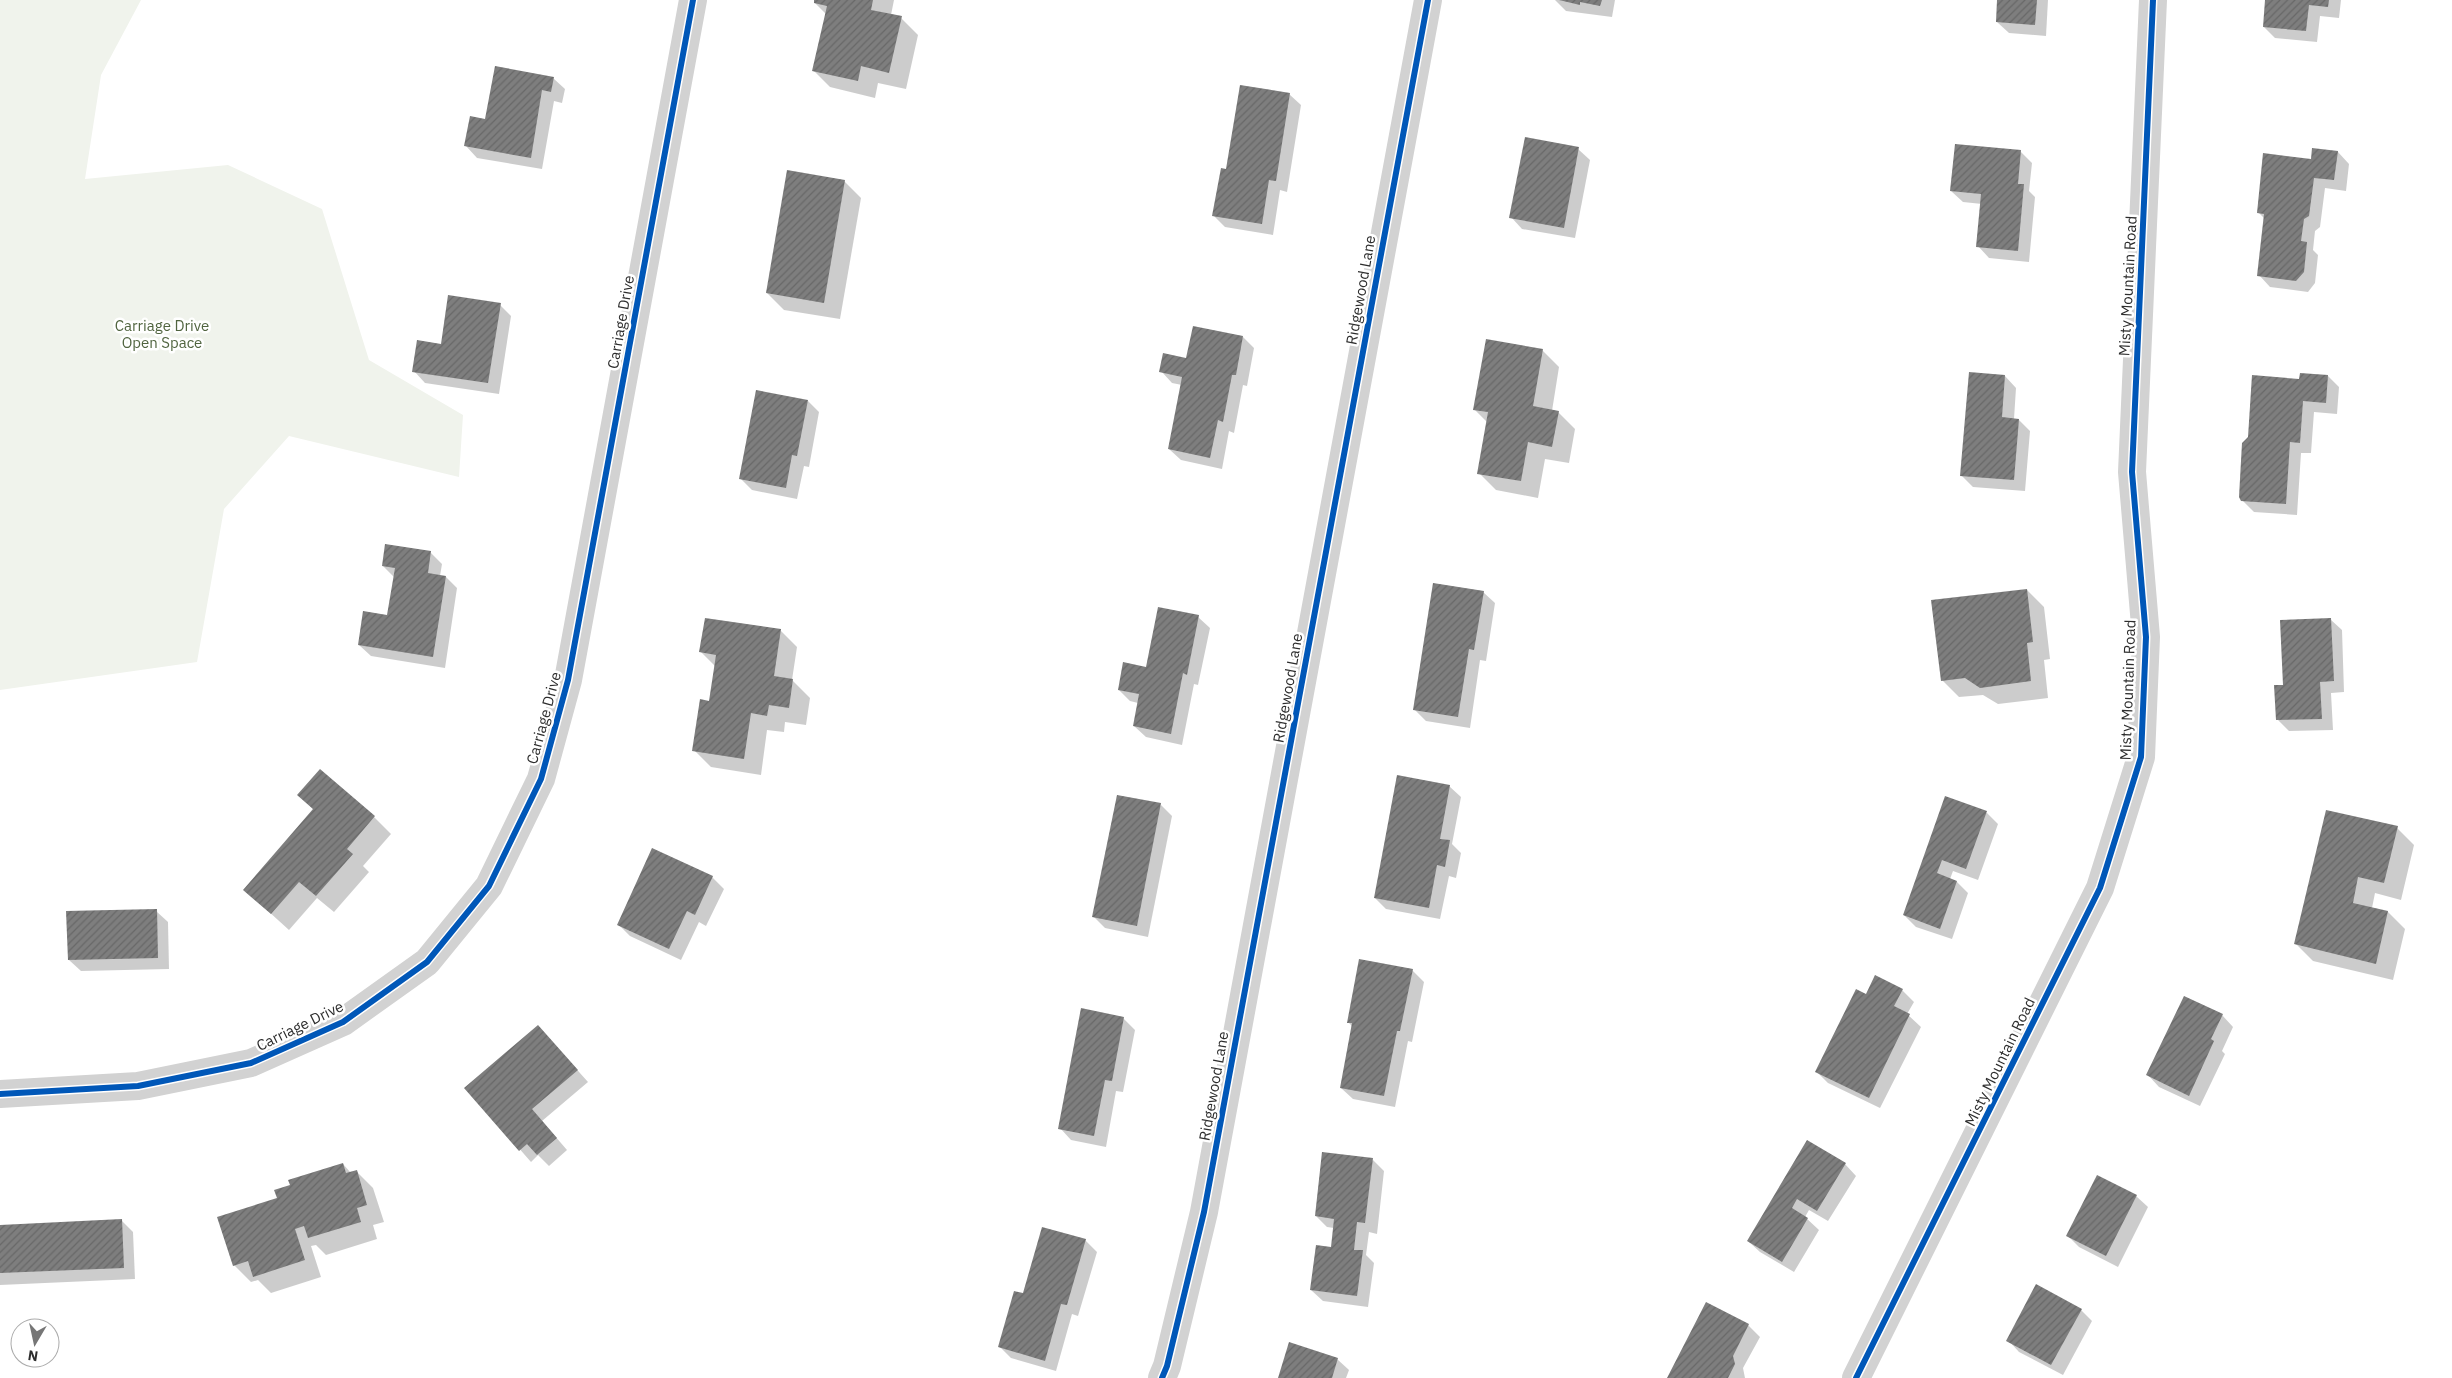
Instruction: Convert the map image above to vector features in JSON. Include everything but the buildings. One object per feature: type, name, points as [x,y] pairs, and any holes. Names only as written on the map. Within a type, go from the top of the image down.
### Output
[{"type":"street","name":"Carriage Drive","points":[[0,1094],[138,1086],[252,1063],[343,1022],[427,962],[489,886],[541,779],[568,680],[693,0]]},
{"type":"street","name":"Ridgewood Lane","points":[[1162,1378],[1167,1366],[1204,1212],[1428,0]]},
{"type":"street","name":"Misty Mountain Road","points":[[1856,1378],[2100,888],[2141,757],[2146,637],[2132,472],[2153,0]]},
{"type":"green space","name":"Carriage Drive Open Space","points":[[0,0],[141,0],[101,75],[85,179],[228,165],[322,209],[369,360],[463,415],[459,477],[289,436],[224,509],[197,662],[0,690]]},
{"type":"cycle path","points":[[0,1094],[138,1086],[251,1063],[343,1022],[427,962],[489,886],[541,779],[568,680],[693,0]]},
{"type":"cycle path","points":[[1162,1378],[1167,1366],[1204,1212],[1428,0]]},
{"type":"cycle path","points":[[1856,1378],[2100,888],[2141,757],[2146,637],[2132,472],[2153,0]]}]
